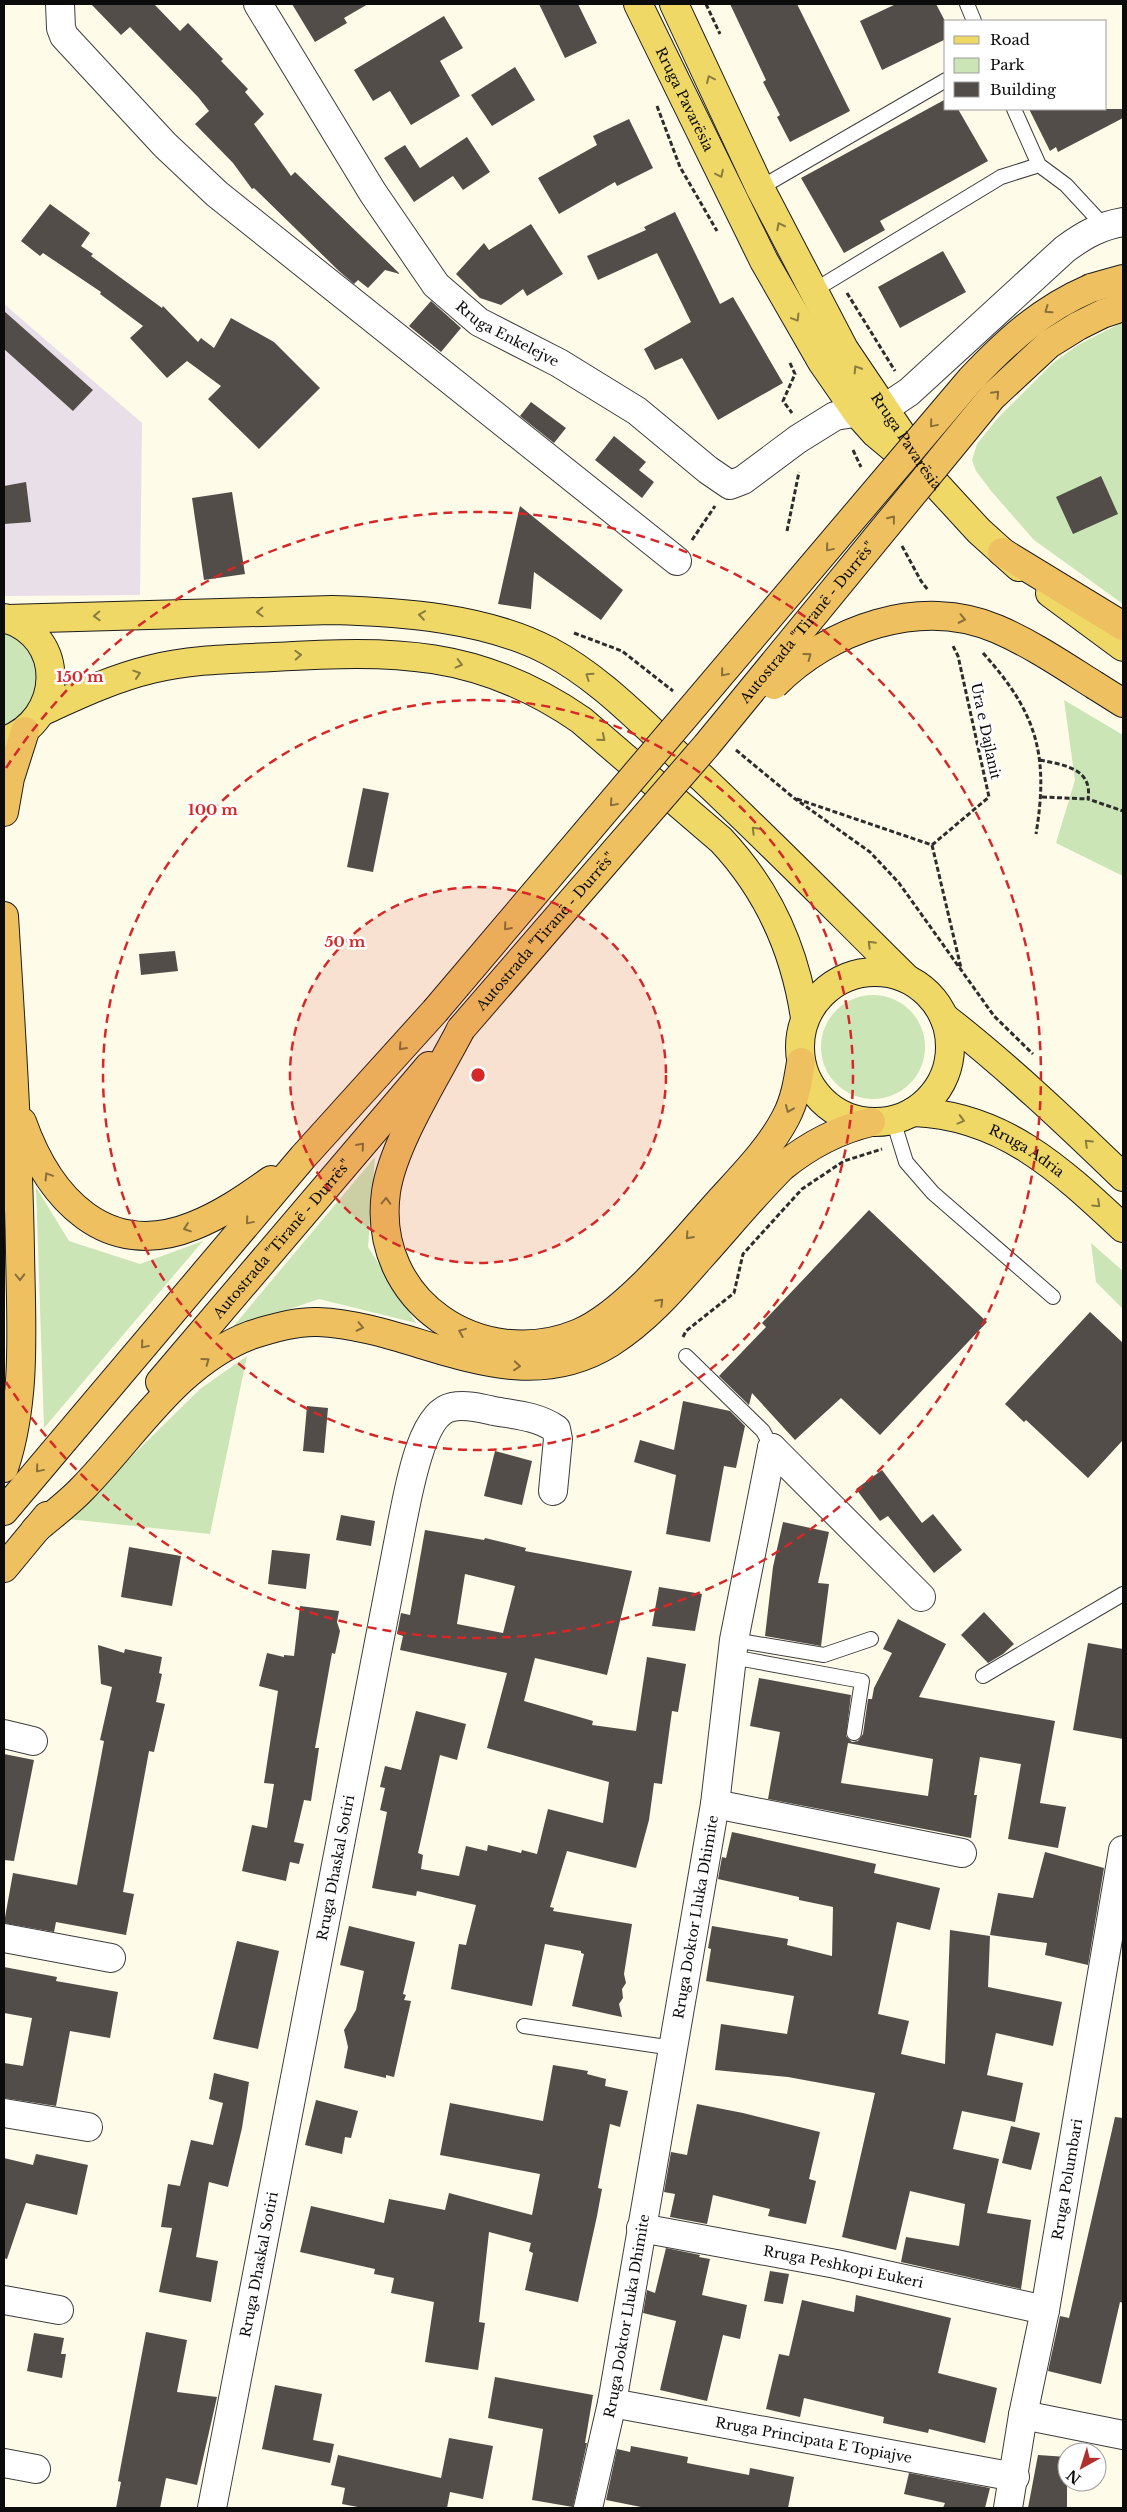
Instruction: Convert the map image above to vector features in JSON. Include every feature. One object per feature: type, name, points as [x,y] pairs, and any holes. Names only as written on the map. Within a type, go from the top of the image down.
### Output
[{"type":"highway","points":[[4,1511],[303,1157],[435,1011],[971,379],[1001,348],[1033,321],[1063,300],[1091,288],[1123,279]]},
{"type":"highway","name":"Autostrada \"Tiranë - Durrës\"","points":[[4,1568],[461,1029],[706,746],[992,397],[1049,344],[1078,326],[1113,310]]},
{"type":"highway","points":[[1002,552],[1123,626]]},
{"type":"highway","points":[[706,746],[743,717],[804,658],[821,647],[870,626],[917,617],[960,617],[996,628],[1031,646],[1123,702]]},
{"type":"highway","points":[[4,812],[10,778],[14,736]]},
{"type":"highway","points":[[4,916],[16,1106],[12,1235],[20,1384],[10,1420],[4,1468]]},
{"type":"highway","points":[[461,1029],[399,1150],[386,1191],[385,1221],[390,1251],[399,1274],[412,1294],[433,1315],[459,1331],[488,1341],[516,1344],[549,1342],[579,1332],[595,1324],[645,1282],[743,1175],[774,1135],[792,1104],[801,1062]]},
{"type":"highway","points":[[16,1106],[36,1154],[46,1173],[64,1198],[78,1211],[95,1222],[113,1231],[132,1235],[166,1234],[207,1220],[246,1198],[303,1157]]},
{"type":"highway","points":[[35,1530],[83,1488],[152,1408],[173,1388],[225,1348],[263,1332],[293,1323],[315,1321],[359,1326],[461,1356],[513,1366],[533,1367],[559,1364],[588,1354],[628,1331],[663,1300],[782,1167],[798,1154],[827,1137],[850,1127],[894,1124]]},
{"type":"main road","name":"Rruga Pavarësia","points":[[638,4],[764,261],[822,362],[858,414],[875,433],[933,482]]},
{"type":"main road","name":"Rruga Pavarësia","points":[[674,4],[760,188],[813,292],[844,348],[933,482]]},
{"type":"main road","points":[[933,482],[966,518],[1002,552],[1046,589],[1123,647]]},
{"type":"main road","points":[[5,618],[332,610],[380,611],[438,617],[493,630],[548,651],[598,682],[697,773],[906,978],[928,994],[944,1017],[970,1037],[1119,1168]]},
{"type":"main road","points":[[5,618],[28,631],[44,650],[51,682],[48,699],[42,711]]},
{"type":"main road","points":[[14,736],[42,711],[97,688],[152,669],[215,660],[350,652],[411,655],[464,665],[508,680],[541,695],[581,720],[721,840],[735,855],[761,889],[781,930],[798,981],[806,1018]]},
{"type":"main road","points":[[906,978],[885,972],[847,977],[816,999],[806,1018],[800,1040],[801,1062],[814,1092],[830,1107],[849,1118],[894,1124],[930,1098],[946,1070],[950,1038],[944,1017]]},
{"type":"main road","name":"Rruga Adria","points":[[894,1124],[931,1113],[983,1126],[1033,1150],[1068,1176],[1123,1228]]},
{"type":"street","points":[[60,4],[61,28],[64,36],[188,168],[217,194],[678,561]]},
{"type":"street","name":"Rruga Enkelejve","points":[[258,4],[373,193],[442,291],[479,322],[568,368],[630,407],[730,485]]},
{"type":"street","points":[[730,485],[742,480],[806,434],[835,416],[858,414],[885,408],[909,392],[1065,249],[1086,234],[1113,224]]},
{"type":"street","name":"Rruga Dhaskal Sotiri","points":[[212,2508],[402,1523],[422,1444],[437,1417],[451,1407],[469,1406],[536,1418],[556,1429],[558,1439],[552,1491]]},
{"type":"street","points":[[772,1448],[921,1596]]},
{"type":"street","name":"Rruga Doktor Lluka Dhimite","points":[[588,2508],[612,2403],[715,1804],[733,1649],[772,1448]]},
{"type":"street","points":[[4,1734],[33,1742]]},
{"type":"street","points":[[715,1804],[962,1853]]},
{"type":"street","name":"Rruga Polumbari","points":[[1008,2508],[1015,2477],[1023,2416],[1045,2310],[1123,1850]]},
{"type":"street","points":[[4,1938],[110,1958]]},
{"type":"street","points":[[4,2113],[88,2127]]},
{"type":"street","name":"Rruga Peshkopi Eukeri","points":[[642,2228],[836,2264],[1045,2310]]},
{"type":"street","points":[[4,2300],[59,2310]]},
{"type":"street","name":"Rruga Principata E Topiajve","points":[[612,2403],[1015,2477]]},
{"type":"street","points":[[1023,2416],[1123,2435]]},
{"type":"street","points":[[4,2463],[36,2469]]},
{"type":"lane","points":[[967,4],[974,20]]},
{"type":"lane","points":[[760,188],[944,81]]},
{"type":"lane","points":[[1014,110],[1039,166],[1066,185],[1113,224]]},
{"type":"lane","points":[[813,292],[1001,177],[1039,166]]},
{"type":"lane","points":[[894,1124],[906,1162],[933,1193],[1053,1297]]},
{"type":"lane","points":[[686,1356],[763,1430],[772,1448]]},
{"type":"lane","points":[[983,1676],[1123,1594]]},
{"type":"lane","points":[[733,1649],[824,1655],[871,1639]]},
{"type":"lane","points":[[733,1649],[862,1680],[854,1733]]},
{"type":"lane","points":[[524,2026],[673,2048]]},
{"type":"path","points":[[706,4],[722,40]]},
{"type":"path","points":[[655,103],[680,167],[719,234]]},
{"type":"path","points":[[838,276],[870,332],[909,392]]},
{"type":"path","points":[[787,356],[795,374],[783,401],[806,434],[787,531]]},
{"type":"path","points":[[678,561],[730,485]]},
{"type":"path","name":"Ura e Dajlanit","points":[[932,845],[989,797],[958,656]]},
{"type":"path","points":[[1040,760],[1066,765],[1081,773],[1088,781],[1088,799]]},
{"type":"path","points":[[1042,797],[1088,799],[1123,811]]},
{"type":"path","points":[[794,798],[932,845],[962,970],[994,1016],[1034,1056]]},
{"type":"path","points":[[686,1356],[678,1348],[686,1331],[734,1293],[742,1254],[802,1189],[894,1124]]},
{"type":"shaded area","points":[[4,304],[142,423],[140,595],[4,596]]},
{"type":"green space","points":[[1123,322],[1123,604],[1034,540],[992,492],[976,471],[972,460],[977,444],[997,419],[1053,363],[1078,345]]},
{"type":"green space","points":[[4,630],[24,643],[36,663],[38,687],[23,715],[4,727]]},
{"type":"green space","points":[[1064,700],[1123,735],[1123,876],[1056,843],[1075,780]]},
{"type":"green space","points":[[873,995],[893,999],[910,1010],[921,1027],[925,1047],[921,1067],[910,1084],[893,1095],[873,1099],[853,1095],[836,1084],[825,1067],[821,1047],[825,1027],[836,1010],[853,999]]},
{"type":"green space","points":[[375,1157],[368,1247],[416,1323],[319,1299],[231,1329]]},
{"type":"green space","points":[[36,1187],[69,1241],[140,1264],[203,1241],[44,1428]]},
{"type":"green space","points":[[1091,1243],[1123,1271],[1123,1309],[1096,1282]]},
{"type":"green space","points":[[247,1356],[210,1534],[68,1519],[200,1389]]},
{"type":"building","points":[[91,4],[154,4],[180,31],[188,23],[223,59],[221,61],[248,89],[245,92],[264,114],[254,124],[291,176],[295,172],[400,274],[385,270],[368,288],[358,280],[354,284],[339,271],[254,188],[252,189],[233,163],[195,124],[209,111],[198,97],[130,27],[121,35]]},
{"type":"building","points":[[292,4],[368,4],[344,18],[347,23],[315,42]]},
{"type":"building","points":[[539,4],[578,4],[597,43],[565,58]]},
{"type":"building","points":[[730,4],[797,4],[850,111],[790,142],[777,117],[780,115],[763,82],[766,80]]},
{"type":"building","points":[[896,4],[936,4],[944,20],[944,40],[882,70],[860,21]]},
{"type":"building","points":[[444,16],[463,48],[440,61],[460,96],[411,125],[390,91],[373,101],[354,70]]},
{"type":"building","points":[[515,67],[535,100],[492,126],[471,95]]},
{"type":"building","points":[[944,100],[944,110],[959,110],[988,161],[880,221],[885,230],[844,253],[801,178]]},
{"type":"building","points":[[1123,109],[1123,118],[1058,152],[1056,147],[1050,151],[1030,110]]},
{"type":"building","points":[[629,119],[653,168],[617,186],[615,182],[559,214],[538,178],[597,145],[593,136]]},
{"type":"building","points":[[467,137],[490,172],[463,190],[453,176],[414,202],[384,158],[405,145],[420,168]]},
{"type":"building","points":[[50,204],[90,233],[81,246],[93,254],[91,256],[162,308],[163,306],[198,342],[201,338],[214,348],[231,318],[274,342],[320,388],[259,449],[208,399],[221,386],[187,361],[167,378],[130,338],[143,326],[100,294],[101,292],[43,253],[40,256],[21,241]]},
{"type":"building","points":[[675,212],[720,304],[733,297],[783,383],[718,420],[682,358],[655,370],[644,349],[691,322],[657,253],[598,280],[587,256],[646,230],[644,227]]},
{"type":"building","points":[[531,224],[563,274],[527,296],[523,289],[501,305],[480,298],[456,274],[484,243],[489,250]]},
{"type":"building","points":[[943,251],[966,292],[900,328],[878,287]]},
{"type":"building","points":[[431,301],[461,328],[441,352],[409,326]]},
{"type":"building","points":[[4,311],[93,390],[73,411],[4,349]]},
{"type":"building","points":[[531,402],[566,428],[554,443],[520,416]]},
{"type":"building","points":[[614,436],[646,462],[639,470],[654,482],[642,498],[595,460]]},
{"type":"building","points":[[1101,476],[1118,514],[1073,534],[1056,497]]},
{"type":"building","points":[[26,482],[31,522],[4,524],[4,486]]},
{"type":"building","points":[[232,492],[245,574],[204,580],[192,498]]},
{"type":"building","points":[[520,506],[623,590],[601,620],[534,572],[531,609],[498,604]]},
{"type":"building","points":[[363,788],[389,793],[373,872],[347,867]]},
{"type":"building","points":[[175,951],[178,971],[141,975],[139,954]]},
{"type":"building","points":[[869,1210],[987,1322],[880,1435],[841,1398],[795,1440],[752,1393],[749,1405],[719,1376],[766,1327],[762,1323]]},
{"type":"building","points":[[1090,1312],[1123,1343],[1123,1440],[1088,1478],[1026,1420],[1024,1422],[1005,1404]]},
{"type":"building","points":[[683,1401],[730,1411],[745,1426],[736,1468],[724,1466],[710,1542],[666,1534],[676,1475],[634,1462],[640,1440],[674,1450]]},
{"type":"building","points":[[307,1406],[328,1408],[324,1453],[303,1451]]},
{"type":"building","points":[[495,1451],[532,1461],[522,1505],[484,1496]]},
{"type":"building","points":[[882,1470],[922,1523],[933,1514],[962,1550],[934,1573],[888,1516],[880,1521],[856,1489]]},
{"type":"building","points":[[341,1515],[375,1521],[371,1546],[336,1540]]},
{"type":"building","points":[[783,1522],[829,1532],[818,1583],[829,1584],[821,1646],[765,1636],[773,1567]]},
{"type":"building","points":[[425,1530],[484,1540],[485,1538],[526,1548],[525,1551],[632,1571],[607,1675],[535,1658],[524,1701],[593,1721],[592,1725],[636,1731],[647,1657],[686,1664],[678,1712],[672,1711],[662,1784],[654,1783],[649,1820],[636,1868],[567,1851],[550,1907],[554,1908],[553,1911],[632,1924],[624,1974],[626,1983],[622,1989],[623,1998],[619,2004],[622,2017],[572,2006],[584,1954],[581,1951],[545,1944],[532,2006],[451,1989],[459,1944],[466,1945],[476,1905],[417,1891],[416,1896],[372,1888],[387,1812],[380,1810],[385,1788],[380,1787],[385,1766],[401,1770],[416,1711],[466,1724],[457,1760],[440,1755],[418,1853],[423,1855],[421,1869],[459,1876],[466,1846],[487,1851],[488,1845],[521,1853],[522,1850],[537,1854],[548,1809],[603,1823],[609,1782],[487,1748],[507,1673],[400,1650],[403,1636],[397,1634],[401,1613],[410,1615]],"holes":[[[465,1574],[515,1586],[503,1633],[457,1624]]]},
{"type":"building","points":[[129,1547],[181,1556],[172,1606],[121,1597]]},
{"type":"building","points":[[272,1550],[310,1554],[306,1589],[268,1584]]},
{"type":"building","points":[[659,1587],[702,1594],[695,1631],[652,1626]]},
{"type":"building","points":[[300,1606],[339,1611],[337,1622],[340,1631],[335,1654],[332,1653],[315,1748],[319,1748],[311,1801],[304,1800],[294,1842],[304,1844],[299,1864],[290,1862],[286,1881],[242,1871],[252,1825],[267,1828],[274,1784],[264,1783],[278,1691],[259,1686],[267,1653],[284,1657],[284,1655],[294,1656]]},
{"type":"building","points":[[984,1612],[1014,1644],[1003,1654],[988,1663],[961,1635]]},
{"type":"building","points":[[898,1619],[946,1644],[919,1697],[1055,1721],[1040,1803],[1066,1807],[1058,1848],[1008,1839],[1021,1764],[980,1757],[974,1795],[977,1795],[971,1838],[768,1799],[780,1732],[750,1726],[759,1678],[851,1695],[846,1736],[852,1742],[858,1741],[863,1734],[868,1699],[872,1699],[874,1688],[892,1653],[883,1649]],"holes":[[[848,1743],[933,1759],[928,1796],[841,1783]]]},
{"type":"building","points":[[1088,1643],[1123,1649],[1123,1739],[1073,1730]]},
{"type":"building","points":[[98,1645],[124,1653],[125,1649],[162,1657],[159,1673],[162,1674],[156,1702],[165,1704],[154,1752],[149,1751],[123,1892],[134,1894],[126,1935],[56,1922],[54,1932],[4,1923],[13,1873],[77,1885],[104,1741],[100,1740],[112,1687],[101,1684]]},
{"type":"building","points":[[4,1754],[34,1760],[14,1861],[4,1860]]},
{"type":"building","points":[[732,1832],[876,1864],[874,1873],[940,1888],[930,1930],[897,1922],[878,2014],[909,2021],[901,2054],[945,2064],[950,1930],[990,1936],[988,1987],[1062,2002],[1053,2046],[996,2033],[987,2075],[1023,2083],[1015,2122],[962,2111],[953,2149],[999,2159],[987,2213],[1031,2220],[1021,2289],[901,2262],[906,2237],[959,2246],[965,2204],[910,2191],[896,2250],[842,2237],[875,2093],[788,2077],[715,2070],[721,2024],[787,2034],[794,1996],[706,1981],[711,1949],[708,1948],[712,1926],[788,1939],[787,1945],[832,1956],[833,1907],[799,1900],[799,1897],[718,1879],[722,1857],[726,1858]]},
{"type":"building","points":[[1045,1852],[1104,1868],[1088,1965],[1045,1955],[1047,1943],[990,1935],[998,1893],[1033,1898]]},
{"type":"building","points":[[349,1926],[415,1942],[403,1994],[406,1995],[404,2000],[411,2001],[394,2077],[386,2075],[386,2078],[344,2068],[348,2047],[344,2030],[356,2010],[364,1971],[340,1965]]},
{"type":"building","points":[[237,1941],[279,1951],[258,2049],[213,2039]]},
{"type":"building","points":[[4,1967],[57,1977],[56,1981],[118,1992],[110,2038],[70,2031],[56,2106],[4,2098],[4,2063],[23,2066],[32,2018],[4,2013]]},
{"type":"building","points":[[553,2065],[588,2071],[587,2074],[606,2079],[605,2086],[628,2091],[620,2127],[610,2124],[598,2188],[602,2189],[578,2302],[525,2290],[533,2253],[529,2251],[531,2243],[489,2232],[479,2322],[485,2323],[478,2370],[425,2362],[434,2302],[391,2293],[394,2278],[374,2274],[375,2269],[300,2252],[311,2206],[384,2223],[389,2199],[445,2210],[449,2193],[532,2215],[540,2174],[440,2155],[450,2103],[543,2121]]},
{"type":"building","points":[[214,2073],[249,2082],[242,2128],[228,2187],[209,2182],[196,2257],[218,2261],[211,2302],[159,2292],[172,2228],[161,2227],[168,2184],[180,2186],[191,2140],[213,2145],[223,2103],[209,2099]]},
{"type":"building","points":[[316,2100],[358,2111],[351,2138],[345,2137],[342,2154],[305,2145]]},
{"type":"building","points":[[697,2104],[820,2132],[809,2179],[816,2181],[806,2224],[768,2216],[770,2209],[713,2195],[707,2224],[670,2217],[675,2194],[664,2192],[671,2152],[687,2155]]},
{"type":"building","points":[[1115,2117],[1123,2118],[1123,2303],[1120,2302],[1101,2384],[1048,2371],[1060,2316],[1069,2318]]},
{"type":"building","points":[[1011,2126],[1040,2133],[1031,2170],[1002,2163]]},
{"type":"building","points":[[36,2154],[88,2165],[77,2215],[26,2203],[7,2259],[4,2258],[4,2158],[33,2165]]},
{"type":"building","points":[[666,2248],[710,2259],[702,2295],[747,2305],[740,2339],[723,2335],[707,2401],[660,2390],[676,2321],[643,2313],[647,2290],[655,2293]]},
{"type":"building","points":[[770,2271],[789,2274],[783,2304],[764,2301]]},
{"type":"building","points":[[856,2295],[951,2318],[938,2373],[997,2388],[985,2443],[929,2429],[928,2433],[883,2423],[884,2417],[804,2398],[800,2417],[766,2409],[779,2354],[789,2356],[802,2300],[854,2312]]},
{"type":"building","points":[[146,2332],[187,2340],[177,2392],[217,2397],[197,2485],[166,2478],[160,2508],[116,2508],[121,2482],[118,2481]]},
{"type":"building","points":[[34,2333],[64,2338],[61,2354],[66,2354],[62,2378],[27,2371]]},
{"type":"building","points":[[495,2377],[593,2395],[585,2443],[587,2443],[573,2507],[532,2500],[543,2429],[488,2418]]},
{"type":"building","points":[[275,2385],[322,2394],[313,2440],[334,2444],[330,2463],[262,2449]]},
{"type":"building","points":[[449,2438],[493,2446],[483,2499],[450,2492],[447,2508],[363,2508],[342,2504],[345,2488],[331,2485],[338,2455],[441,2478]]},
{"type":"building","points":[[631,2446],[688,2457],[687,2463],[749,2475],[750,2468],[794,2477],[788,2508],[646,2508],[606,2500],[617,2449],[630,2452]]},
{"type":"building","points":[[1038,2455],[1057,2456],[1057,2492],[1067,2492],[1067,2508],[1028,2508]]},
{"type":"building","points":[[909,2473],[990,2488],[985,2508],[943,2508],[945,2503],[904,2494]]}]
